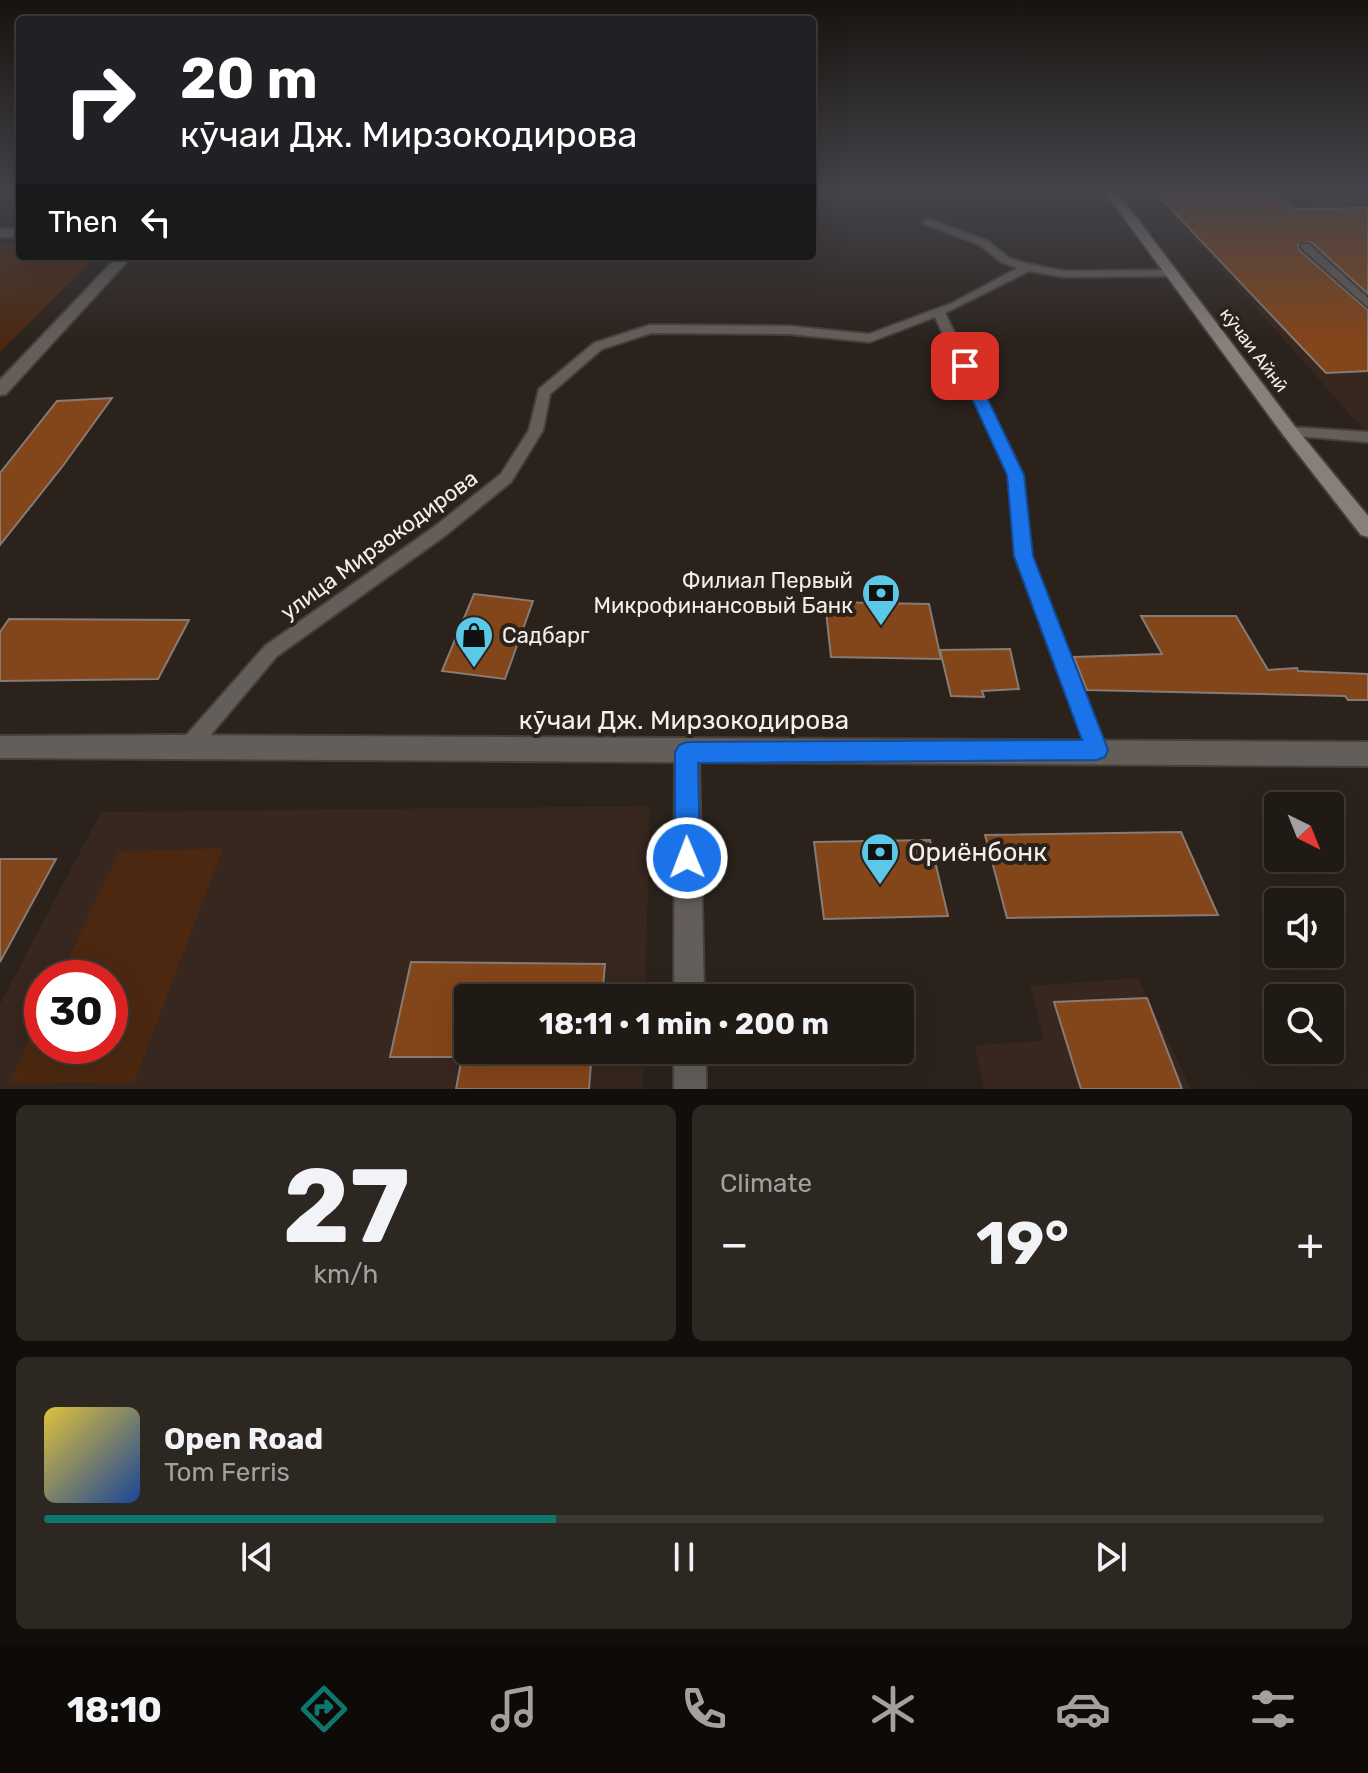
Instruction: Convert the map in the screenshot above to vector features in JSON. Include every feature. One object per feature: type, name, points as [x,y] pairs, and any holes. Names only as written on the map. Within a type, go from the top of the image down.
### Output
[{"type":"main road","name":"кӯчаи Айнӣ","points":[[1149,243],[1290,432],[1368,530]]},
{"type":"street","points":[[0,390],[121,260]]},
{"type":"street","name":"кӯчаи Дж. Мирзокодирова","points":[[0,747],[190,745],[687,752],[1097,750],[1368,754]]},
{"type":"street","points":[[687,752],[689,984]]},
{"type":"street","points":[[690,1064],[690,1089]]},
{"type":"lane","points":[[984,243],[1005,260],[1064,274],[1172,273]]},
{"type":"lane","points":[[1305,246],[1368,304]]},
{"type":"lane","name":"улица Мирзокодирова","points":[[190,745],[271,651],[440,531],[506,478],[536,430],[544,392],[598,346],[650,329],[789,330],[870,338],[939,312],[1027,267]]},
{"type":"lane","points":[[939,312],[1016,475],[1023,556],[1097,750]]},
{"type":"lane","points":[[1290,432],[1368,437]]},
{"type":"shaded area","points":[[1199,243],[1368,243],[1368,431]]},
{"type":"shaded area","points":[[0,244],[16,244],[16,260],[93,260],[0,352]]},
{"type":"shaded area","points":[[650,806],[645,984],[454,984],[454,1064],[644,1064],[643,1089],[0,1089],[0,1004],[101,812]]},
{"type":"shaded area","points":[[223,848],[134,1083],[9,1083],[24,1052],[24,1064],[128,1064],[128,960],[68,960],[119,852]]},
{"type":"shaded area","points":[[1138,978],[1191,1089],[984,1089],[975,1045],[1044,1041],[1030,986]]},
{"type":"building","points":[[1203,243],[1306,243],[1298,244],[1299,250],[1368,310],[1368,371],[1326,373]]},
{"type":"building","points":[[1312,243],[1368,243],[1368,294]]},
{"type":"building","points":[[112,398],[0,545],[0,473],[57,401]]},
{"type":"building","points":[[474,594],[533,601],[505,679],[442,671]]},
{"type":"building","name":"Филиал Первый Микрофинансовый Банк","points":[[825,602],[929,604],[941,659],[831,657]]},
{"type":"building","points":[[1141,616],[1236,616],[1268,670],[1297,668],[1298,671],[1368,674],[1368,700],[1348,700],[1345,696],[1087,690],[1074,657],[1162,654]]},
{"type":"building","points":[[9,619],[189,620],[158,679],[0,681],[0,632]]},
{"type":"building","points":[[1010,649],[1019,689],[982,691],[984,697],[951,696],[940,650]]},
{"type":"building","points":[[1181,832],[1218,915],[1007,918],[985,835]]},
{"type":"building","name":"Ориёнбонк","points":[[930,840],[948,916],[824,919],[814,842]]},
{"type":"building","points":[[0,859],[56,859],[0,962]]},
{"type":"building","points":[[411,962],[605,964],[603,984],[454,984],[454,1057],[390,1057]]},
{"type":"building","points":[[1147,998],[1182,1089],[1081,1089],[1054,1002]]},
{"type":"building","points":[[461,1064],[591,1064],[589,1089],[456,1089]]},
{"type":"place","name":"Филиал Первый Микрофинансовый Банк","points":[[881,627]]},
{"type":"place","name":"Садбарг","points":[[474,669]]},
{"type":"place","name":"Ориёнбонк","points":[[880,886]]},
{"type":"route","points":[[687,858],[687,752],[1097,750],[1023,556],[1016,475],[965,366]]}]
